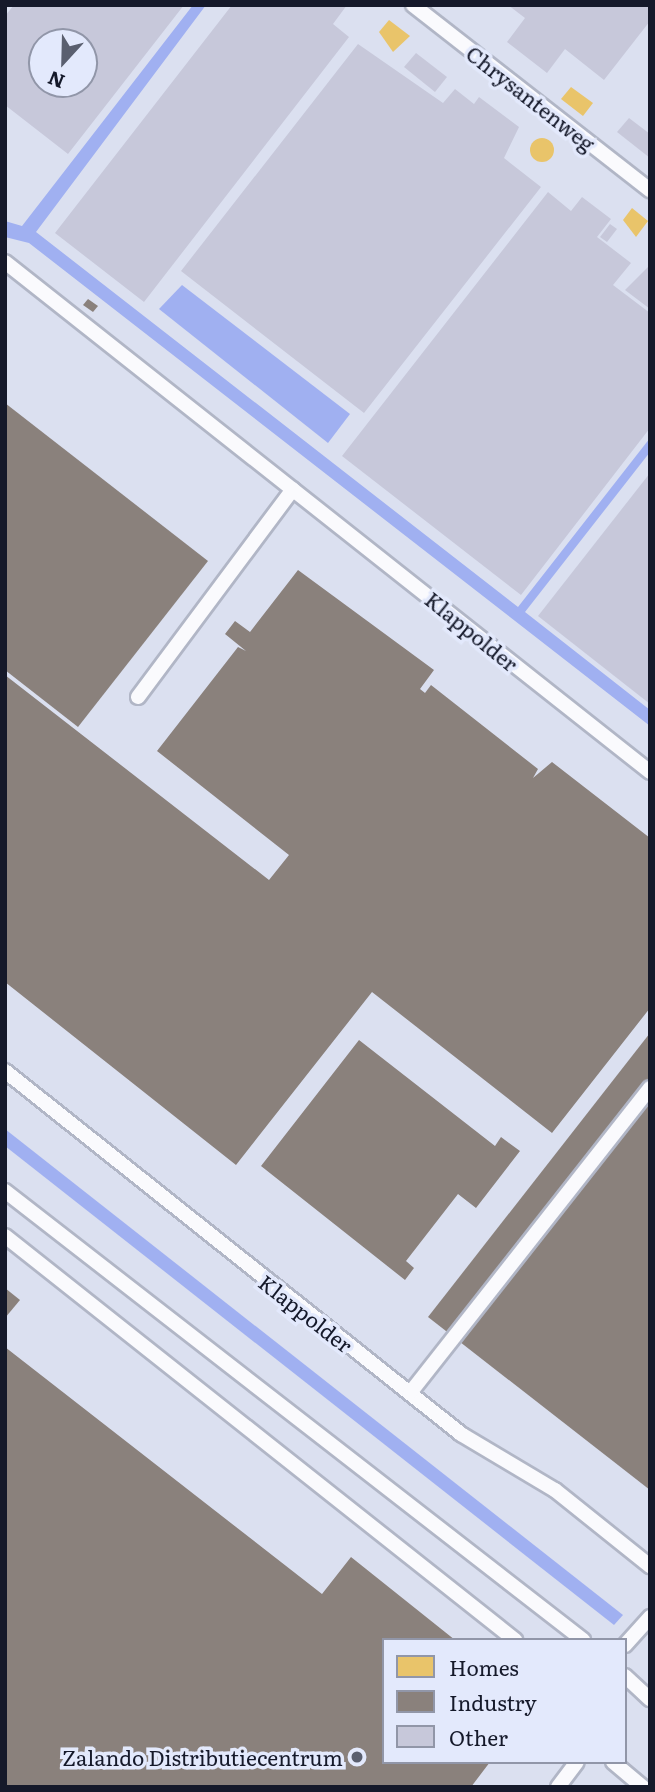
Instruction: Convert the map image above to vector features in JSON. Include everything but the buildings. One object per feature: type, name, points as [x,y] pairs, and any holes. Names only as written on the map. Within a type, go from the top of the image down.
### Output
[{"type":"street","name":"Chrysantenweg","points":[[413,5],[650,190]]},
{"type":"street","name":"Klappolder","points":[[5,262],[650,772]]},
{"type":"street","points":[[138,697],[293,489]]},
{"type":"street","name":"Klappolder","points":[[5,1071],[410,1394],[618,1538],[650,1566]]},
{"type":"street","points":[[410,1394],[650,1088]]},
{"type":"street","points":[[5,1191],[580,1638]]},
{"type":"street","points":[[5,1236],[512,1638]]},
{"type":"street","name":"Klappolder","points":[[618,1538],[650,1554]]},
{"type":"street","points":[[627,1643],[650,1617]]},
{"type":"street","points":[[627,1677],[650,1699]]},
{"type":"street","points":[[558,1787],[575,1764]]},
{"type":"street","points":[[615,1764],[643,1787]]},
{"type":"water","points":[[193,5],[206,5],[36,232],[518,607],[650,438],[650,452],[525,612],[650,710],[650,726],[29,243],[5,237],[5,221],[22,226]]},
{"type":"water","points":[[182,285],[350,414],[328,443],[159,309]]},
{"type":"water","points":[[5,1129],[623,1615],[614,1625],[5,1146]]},
{"type":"place","name":"Zalando Distributiecentrum","points":[[357,1757]]}]
